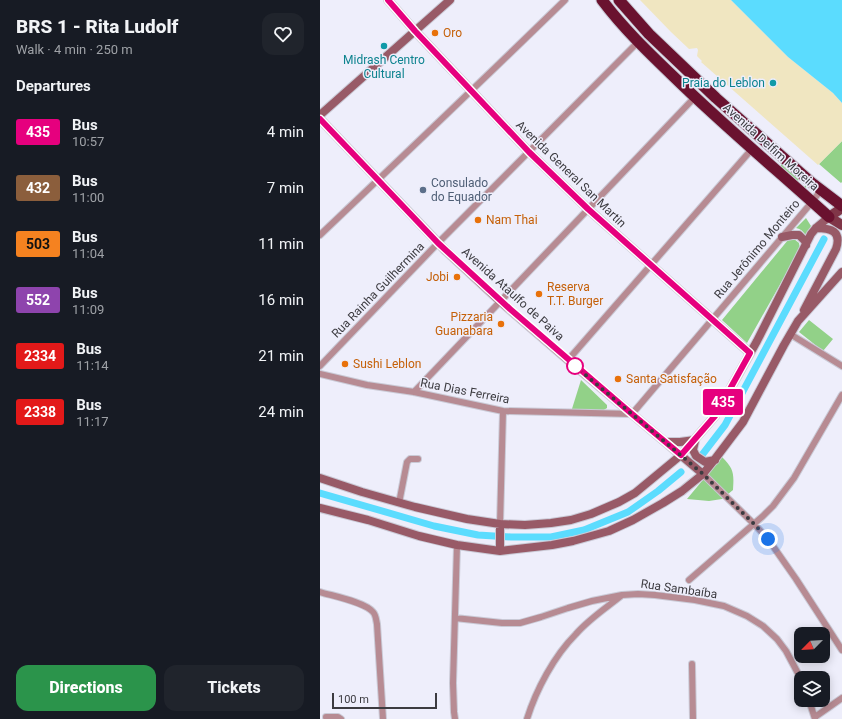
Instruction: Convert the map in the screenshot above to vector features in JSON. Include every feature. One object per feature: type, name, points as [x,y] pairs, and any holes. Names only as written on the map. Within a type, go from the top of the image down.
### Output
[{"type":"highway","name":"Avenida Delfim Moreira","points":[[602,0],[638,42],[695,97],[829,216]]},
{"type":"highway","name":"Avenida Delfim Moreira","points":[[619,0],[649,34],[716,98],[842,207]]},
{"type":"main road","name":"Avenida General San Martin","points":[[388,0],[471,92],[529,152],[588,209],[750,353]]},
{"type":"main road","points":[[320,115],[450,0]]},
{"type":"main road","name":"Avenida Ataulfo de Paiva","points":[[320,119],[438,243],[501,302],[703,474]]},
{"type":"main road","points":[[320,478],[399,503],[467,519],[500,524],[525,526],[571,520],[591,514],[619,502],[635,493],[681,455],[715,416],[750,353],[811,234],[829,216],[842,207]]},
{"type":"main road","name":"Avenida Delfim Moreira","points":[[829,216],[842,225]]},
{"type":"main road","points":[[320,508],[368,520],[419,536],[457,545],[500,551],[546,546],[573,541],[609,531],[633,520],[682,491],[703,474],[743,422],[836,249],[838,237],[835,232],[826,228],[816,228]]},
{"type":"main road","points":[[782,237],[796,234],[805,241],[806,245]]},
{"type":"main road","points":[[798,321],[842,272]]},
{"type":"main road","points":[[695,440],[693,450],[696,456],[706,462],[715,459]]},
{"type":"main road","points":[[666,442],[695,440]]},
{"type":"main road","points":[[500,524],[500,551]]},
{"type":"street","points":[[320,235],[471,92],[565,0]]},
{"type":"street","name":"Rua Rainha Guilhermina","points":[[320,366],[438,243],[638,42]]},
{"type":"street","points":[[414,392],[695,97]]},
{"type":"street","points":[[568,360],[752,149]]},
{"type":"street","name":"Rua Jerônimo Monteiro","points":[[632,414],[821,190]]},
{"type":"street","points":[[790,334],[842,366]]},
{"type":"street","name":"Rua Dias Ferreira","points":[[320,374],[367,385],[414,392],[503,411],[632,414]]},
{"type":"street","points":[[690,580],[773,506],[794,478],[842,395]]},
{"type":"street","points":[[500,524],[503,411]]},
{"type":"street","points":[[399,503],[407,462],[410,459],[418,459]]},
{"type":"street","points":[[703,474],[768,539],[842,650]]},
{"type":"street","points":[[455,719],[453,683],[457,545]]},
{"type":"street","points":[[320,592],[367,607],[376,617],[383,719]]},
{"type":"street","name":"Rua Sambaíba","points":[[455,618],[502,623],[520,623],[541,618],[592,601],[622,595],[649,594],[695,600],[724,606],[747,616],[763,626],[777,639],[786,651],[797,671]]},
{"type":"street","points":[[527,719],[540,686],[559,655],[576,634],[598,613],[622,595]]},
{"type":"street","points":[[692,664],[692,719]]},
{"type":"street","points":[[811,707],[815,718],[842,698]]},
{"type":"street","points":[[324,717],[338,717],[341,719]]},
{"type":"green space","points":[[842,141],[842,182],[841,183],[819,164]]},
{"type":"green space","points":[[781,162],[799,178],[798,181],[804,187],[806,185],[807,186],[805,189],[781,169]]},
{"type":"green space","points":[[806,218],[811,226],[806,236],[802,230],[796,228]]},
{"type":"green space","points":[[794,239],[799,243],[800,249],[747,343],[722,320],[788,240]]},
{"type":"green space","points":[[809,320],[833,339],[823,351],[799,332]]},
{"type":"green space","points":[[581,380],[607,405],[607,408],[602,411],[571,412]]},
{"type":"green space","points":[[722,457],[731,468],[733,490],[722,499],[709,501],[687,499]]},
{"type":"sand","name":"Praia do Leblon","points":[[640,0],[731,0],[788,57],[833,93],[842,103],[842,141],[818,165],[701,62],[702,61],[697,56],[697,48],[689,49]]},
{"type":"water","points":[[731,0],[842,0],[842,103],[833,93],[788,57]]},
{"type":"waterway","points":[[702,455],[725,425],[824,239]]},
{"type":"waterway","points":[[320,493],[434,526],[478,535],[551,537],[584,530],[628,512],[658,491],[681,472]]},
{"type":"bus line","name":"435","points":[[320,119],[438,243],[510,309],[681,455],[715,416],[750,353],[588,209],[529,152],[463,83],[388,0]]},
{"type":"place","name":"Oro","points":[[435,33]]},
{"type":"place","name":"Midrash Centro Cultural","points":[[384,46]]},
{"type":"place","name":"Praia do Leblon","points":[[773,83]]},
{"type":"place","name":"Consulado do Equador","points":[[423,190]]},
{"type":"place","name":"Nam Thai","points":[[478,220]]},
{"type":"place","name":"Jobi","points":[[457,277]]},
{"type":"place","name":"Reserva T.T. Burger","points":[[539,294]]},
{"type":"place","name":"Pizzaria Guanabara","points":[[501,324]]},
{"type":"place","name":"Sushi Leblon","points":[[345,364]]},
{"type":"place","name":"Santa Satisfação","points":[[618,379]]},
{"type":"route","points":[[575,366],[714,483],[768,539]]}]
